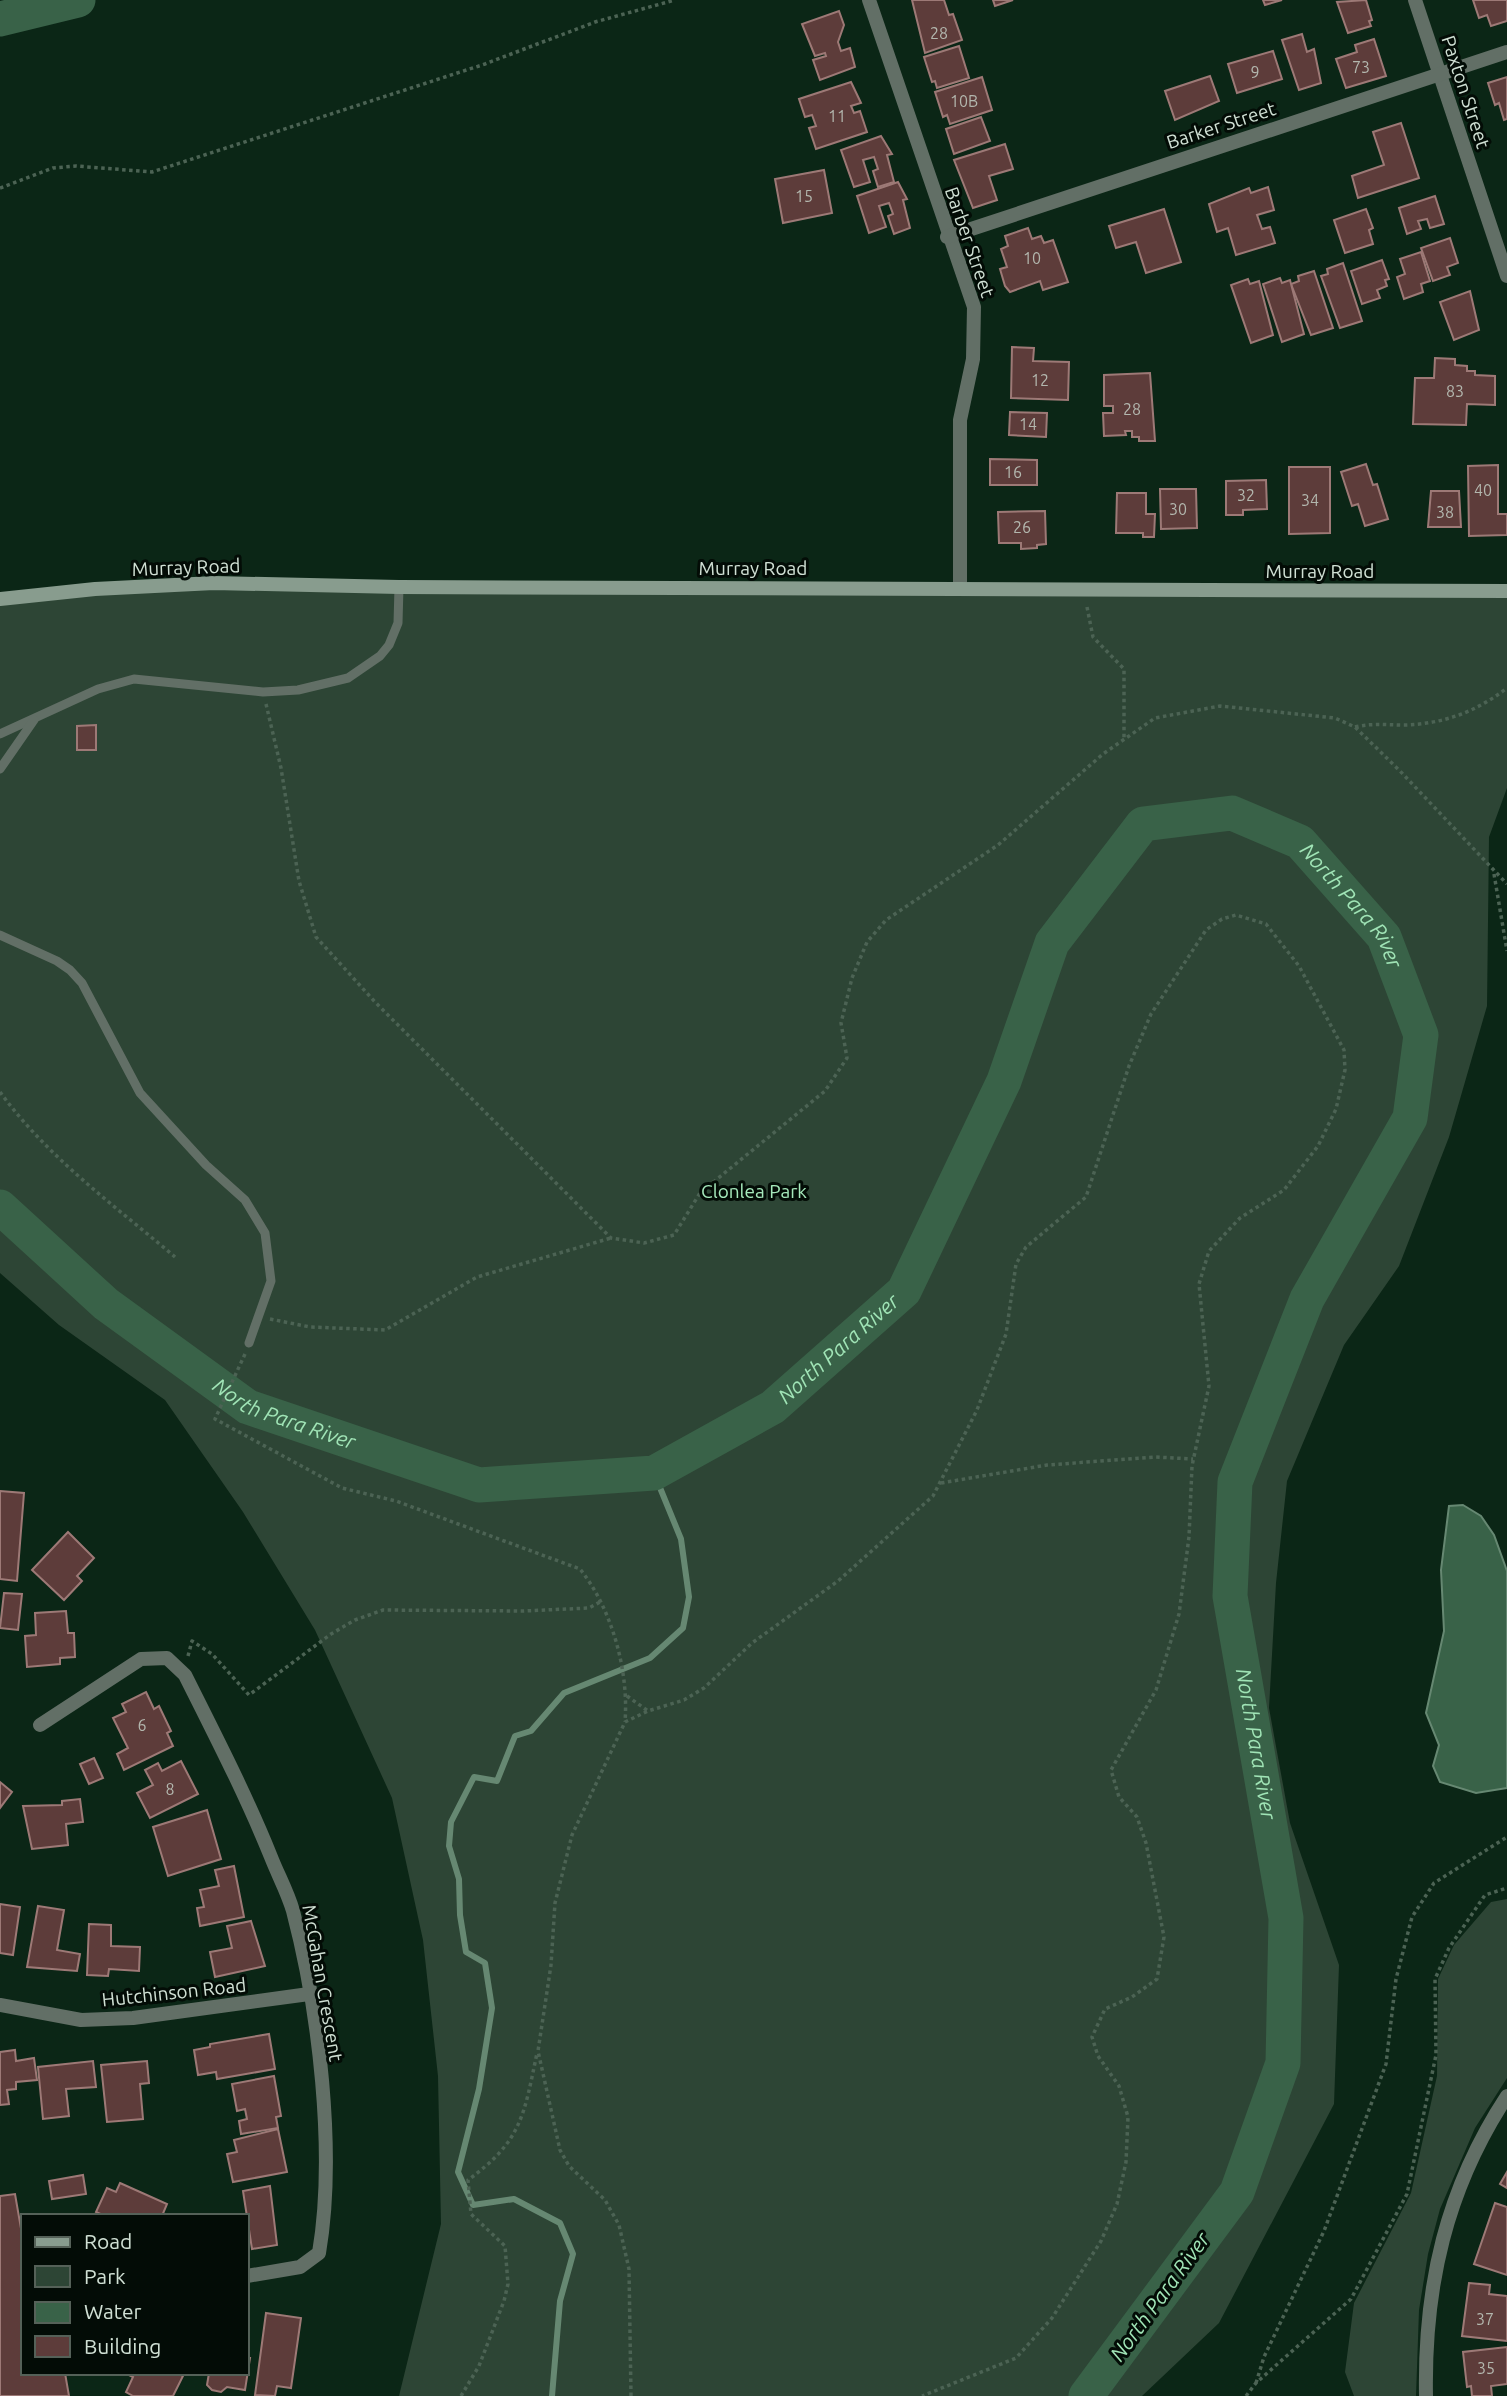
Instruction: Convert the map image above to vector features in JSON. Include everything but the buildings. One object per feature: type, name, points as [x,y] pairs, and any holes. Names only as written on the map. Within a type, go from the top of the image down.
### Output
[{"type":"street","name":"Barber Street","points":[[869,0],[947,237],[974,307],[976,332],[960,420],[960,588]]},
{"type":"street","name":"Paxton Street","points":[[1415,0],[1507,276]]},
{"type":"street","name":"Barker Street","points":[[947,237],[1507,52]]},
{"type":"street","name":"Murray Road","points":[[0,599],[95,589],[214,583],[399,587],[1507,591]]},
{"type":"street","points":[[40,1725],[141,1659],[166,1658],[184,1675]]},
{"type":"street","name":"McGahan Crescent","points":[[184,1675],[252,1811],[293,1910],[309,1994],[324,2105],[327,2211],[320,2253],[300,2267],[248,2276]]},
{"type":"street","name":"Hutchinson Road","points":[[0,2005],[81,2020],[133,2018],[309,1994]]},
{"type":"street","points":[[1426,2396],[1427,2320],[1444,2232],[1472,2157],[1507,2096]]},
{"type":"lane","points":[[0,734],[98,689],[134,679],[264,691],[327,685],[366,668],[380,656],[395,634],[399,587]]},
{"type":"lane","points":[[0,769],[35,719]]},
{"type":"lane","points":[[0,935],[70,970],[82,983],[140,1093],[206,1165],[245,1200],[265,1233],[271,1281],[249,1343]]},
{"type":"path","points":[[0,188],[64,167],[152,172],[485,64],[595,22],[675,0]]},
{"type":"path","points":[[1084,589],[1093,637],[1124,669],[1124,739]]},
{"type":"path","points":[[1354,727],[1370,723],[1403,725],[1443,721],[1477,708],[1507,688]]},
{"type":"path","points":[[264,691],[281,768],[299,881],[316,937],[375,1002],[611,1238]]},
{"type":"path","points":[[261,1315],[290,1325],[385,1330],[477,1277],[611,1238],[644,1242],[674,1235],[700,1193],[825,1091],[847,1058],[841,1023],[852,978],[867,942],[886,920],[998,845],[1124,739],[1154,718],[1220,706],[1335,718],[1354,727],[1459,831],[1507,884]]},
{"type":"path","points":[[1494,872],[1507,951]]},
{"type":"path","points":[[625,1722],[648,1711],[684,1700],[704,1688],[752,1643],[849,1572],[933,1496],[977,1410],[1006,1334],[1016,1264],[1026,1247],[1086,1197],[1129,1066],[1151,1014],[1206,930],[1222,919],[1236,915],[1266,924],[1299,965],[1344,1050],[1345,1070],[1336,1109],[1318,1146],[1284,1189],[1240,1218],[1209,1251],[1199,1284],[1209,1386],[1193,1459],[1189,1537],[1179,1614],[1156,1690],[1111,1770],[1119,1797],[1137,1817],[1146,1843],[1164,1937],[1157,1979],[1132,1997],[1105,2009],[1096,2021],[1092,2037],[1098,2056],[1119,2086],[1128,2116],[1126,2162],[1117,2204],[1101,2241],[1052,2318],[1016,2358],[922,2396]]},
{"type":"path","points":[[0,1091],[53,1153],[175,1257]]},
{"type":"path","points":[[249,1343],[215,1419],[342,1488],[407,1505],[580,1569],[594,1586],[619,1652],[627,1696],[625,1722],[572,1835],[555,1903],[551,1965],[538,2051],[521,2119],[511,2142],[492,2163],[468,2180],[471,2214],[505,2246],[508,2284],[479,2366],[461,2396]]},
{"type":"path","points":[[941,1483],[1047,1465],[1156,1457],[1193,1459]]},
{"type":"path","points":[[184,1675],[192,1641],[212,1654],[249,1695],[331,1634],[355,1620],[383,1610],[535,1610],[589,1608],[600,1602]]},
{"type":"path","points":[[627,1696],[648,1711]]},
{"type":"path","points":[[1256,2383],[1264,2357],[1324,2231],[1386,2064],[1396,1979],[1412,1917],[1434,1883],[1507,1837]]},
{"type":"path","points":[[1246,2396],[1256,2383],[1351,2299],[1407,2194],[1436,2055],[1435,1979],[1449,1948],[1485,1895],[1507,1888]]},
{"type":"path","points":[[538,2051],[560,2150],[569,2166],[605,2200],[620,2225],[629,2281],[631,2396]]},
{"type":"green space","name":"Clonlea Park","points":[[95,589],[1507,590],[1507,788],[1489,837],[1487,1006],[1449,1137],[1399,1266],[1344,1345],[1287,1481],[1276,1583],[1269,1708],[1290,1823],[1339,1965],[1334,2104],[1219,2323],[1142,2396],[399,2396],[441,2224],[438,2076],[423,1940],[392,1798],[315,1630],[243,1512],[165,1400],[59,1325],[0,1273],[0,599]]},
{"type":"green space","points":[[1507,1899],[1507,2078],[1475,2128],[1440,2209],[1428,2254],[1419,2310],[1416,2396],[1354,2396],[1345,2372],[1354,2303],[1411,2193],[1437,2076],[1438,1979],[1454,1945],[1491,1902]]},
{"type":"water","points":[[1463,1505],[1481,1516],[1494,1535],[1507,1571],[1507,1788],[1476,1793],[1440,1782],[1433,1766],[1439,1745],[1426,1713],[1444,1631],[1441,1570],[1449,1506]]},
{"type":"waterway","name":"North Para River","points":[[0,19],[78,0]]},
{"type":"waterway","name":"North Para River","points":[[0,1207],[106,1304],[248,1407],[479,1485],[654,1473],[773,1407],[904,1291],[1004,1081],[1052,943],[1143,824],[1232,813],[1300,842],[1384,937],[1421,1035],[1410,1118],[1307,1299],[1235,1482],[1230,1596],[1286,1918],[1283,2063],[1237,2192],[1086,2396]]},
{"type":"waterway","points":[[552,2396],[560,2301],[573,2254],[560,2223],[514,2199],[473,2205],[458,2172],[479,2089],[492,2008],[485,1963],[466,1952],[460,1915],[459,1879],[449,1846],[451,1822],[474,1777],[497,1781],[515,1736],[531,1731],[564,1693],[650,1658],[683,1628],[689,1597],[681,1539],[654,1473]]}]
